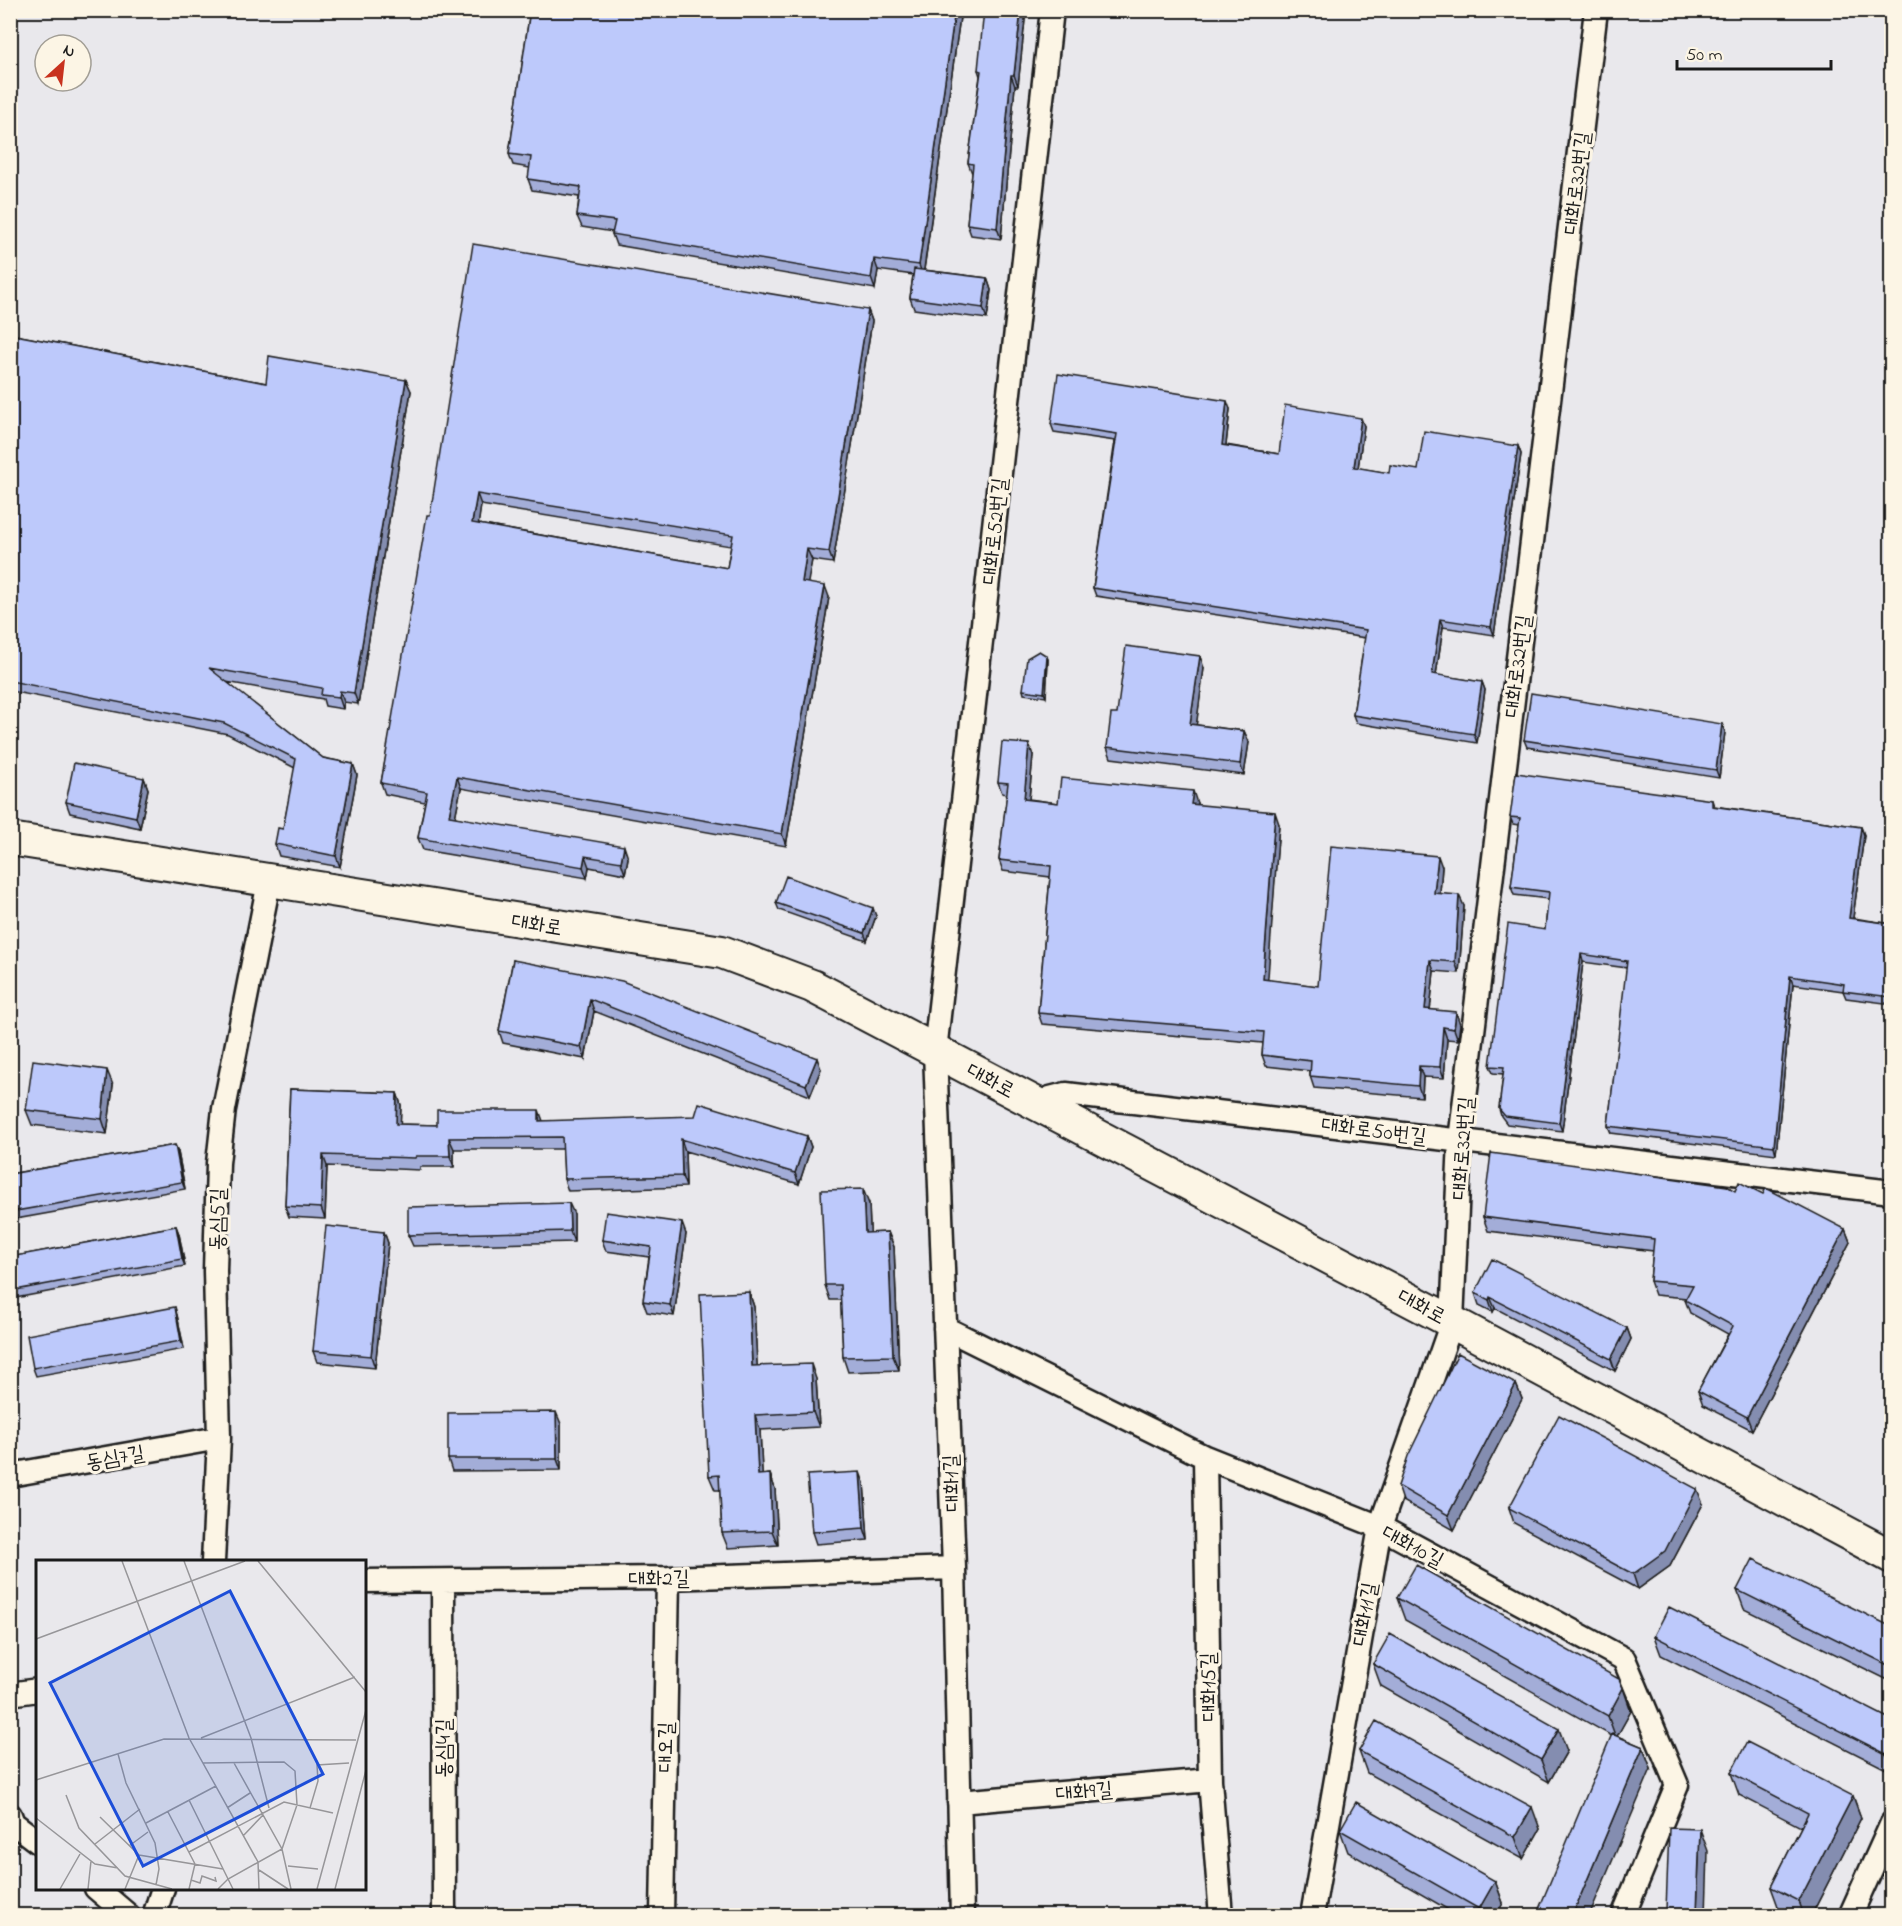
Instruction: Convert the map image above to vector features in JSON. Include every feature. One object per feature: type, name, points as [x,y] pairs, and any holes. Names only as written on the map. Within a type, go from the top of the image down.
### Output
[{"type":"main road","name":"대화로","points":[[10,839],[269,882],[722,952],[812,986],[1452,1322],[1892,1557]]},
{"type":"street","name":"대화로52번길","points":[[935,1051],[1052,10]]},
{"type":"street","name":"대화로32번길","points":[[1452,1322],[1460,1140],[1596,10]]},
{"type":"street","name":"동심5길","points":[[213,1560],[219,1438],[215,1271],[218,1163],[224,1109],[269,882]]},
{"type":"street","name":"대화1길","points":[[935,1051],[954,1568],[962,1916]]},
{"type":"street","name":"대화로50번길","points":[[1038,1105],[1050,1098],[1066,1095],[1892,1192]]},
{"type":"street","name":"대화11길","points":[[1312,1916],[1380,1527],[1452,1322]]},
{"type":"street","name":"대화10길","points":[[945,1328],[1205,1457],[1380,1527],[1624,1659],[1677,1785],[1623,1916]]},
{"type":"street","name":"동심7길","points":[[10,1475],[219,1438]]},
{"type":"street","name":"대화15길","points":[[1205,1457],[1210,1780],[1221,1916]]},
{"type":"street","name":"대화2길","points":[[366,1581],[668,1578],[954,1568]]},
{"type":"street","name":"대오길","points":[[662,1916],[668,1578]]},
{"type":"street","name":"동심4길","points":[[442,1581],[444,1916]]},
{"type":"street","points":[[10,1694],[36,1690]]},
{"type":"street","name":"대화9길","points":[[959,1802],[1210,1780]]},
{"type":"street","points":[[12,1821],[36,1840]]},
{"type":"street","points":[[1850,1916],[1892,1823]]},
{"type":"street","points":[[98,1890],[129,1916]]},
{"type":"street","points":[[154,1916],[162,1890]]},
{"type":"building","points":[[530,10],[955,10],[919,265],[874,259],[871,278],[612,234],[615,221],[577,216],[581,187],[528,179],[531,157],[509,154]]},
{"type":"building","points":[[984,10],[1021,10],[1014,75],[1011,75],[997,228],[967,224],[973,164],[968,163],[981,71],[978,70]]},
{"type":"building","points":[[473,244],[868,310],[829,552],[807,549],[802,582],[825,586],[782,834],[457,777],[449,816],[624,846],[621,862],[585,856],[583,867],[418,838],[427,792],[381,783],[427,515],[430,515]],"holes":[[[477,494],[733,535],[727,568],[472,523]]]},
{"type":"building","points":[[914,269],[987,278],[983,308],[910,298]]},
{"type":"building","points":[[10,334],[266,383],[269,356],[406,380],[354,693],[340,691],[339,697],[321,695],[322,688],[209,668],[323,758],[353,764],[336,856],[275,844],[278,828],[283,829],[296,759],[224,723],[10,681]]},
{"type":"building","points":[[1058,374],[1227,401],[1222,445],[1279,454],[1285,405],[1361,418],[1354,467],[1389,473],[1390,465],[1418,470],[1424,431],[1518,446],[1491,627],[1440,619],[1432,674],[1482,682],[1474,734],[1353,715],[1366,630],[1093,588],[1117,434],[1051,424]]},
{"type":"building","points":[[1126,646],[1200,656],[1190,724],[1244,731],[1240,764],[1107,747],[1111,714],[1117,714]]},
{"type":"building","points":[[1039,651],[1047,656],[1044,693],[1023,690],[1027,658]]},
{"type":"building","points":[[1531,693],[1722,724],[1716,770],[1524,740]]},
{"type":"building","points":[[1002,742],[1029,744],[1024,799],[1058,803],[1061,778],[1193,791],[1191,804],[1275,812],[1263,979],[1318,986],[1331,846],[1438,856],[1434,893],[1459,895],[1455,962],[1430,960],[1425,1009],[1456,1012],[1454,1029],[1443,1027],[1440,1067],[1419,1066],[1418,1086],[1310,1076],[1311,1061],[1262,1055],[1264,1032],[1038,1013],[1051,866],[999,860],[1008,783],[998,782]]},
{"type":"building","points":[[74,763],[144,778],[136,817],[66,802]]},
{"type":"building","points":[[1516,773],[1712,800],[1712,806],[1861,827],[1849,918],[1892,924],[1891,997],[1843,991],[1844,984],[1790,976],[1774,1146],[1608,1126],[1627,961],[1581,954],[1559,1123],[1505,1116],[1499,1109],[1504,1067],[1490,1066],[1508,924],[1545,930],[1549,892],[1511,887],[1520,818],[1510,817]]},
{"type":"building","points":[[786,876],[873,908],[864,933],[776,903]]},
{"type":"building","points":[[513,960],[622,981],[817,1058],[806,1085],[590,999],[581,1047],[499,1031]]},
{"type":"building","points":[[33,1060],[107,1070],[102,1119],[26,1110]]},
{"type":"building","points":[[290,1089],[397,1093],[396,1124],[437,1125],[437,1110],[539,1110],[539,1121],[695,1116],[699,1103],[807,1136],[795,1173],[681,1139],[682,1176],[564,1179],[562,1137],[449,1138],[450,1156],[416,1156],[415,1158],[323,1155],[321,1208],[285,1206]]},
{"type":"building","points":[[175,1145],[182,1182],[10,1212],[10,1174]]},
{"type":"building","points":[[1491,1153],[1727,1186],[1735,1191],[1739,1182],[1763,1194],[1766,1188],[1845,1229],[1747,1417],[1698,1391],[1733,1326],[1685,1300],[1693,1285],[1650,1281],[1654,1239],[1483,1217]]},
{"type":"building","points":[[863,1189],[865,1233],[888,1232],[893,1356],[843,1357],[840,1285],[825,1285],[821,1190]]},
{"type":"building","points":[[569,1203],[570,1231],[408,1235],[408,1207]]},
{"type":"building","points":[[606,1212],[682,1223],[670,1305],[643,1301],[651,1247],[602,1240]]},
{"type":"building","points":[[176,1226],[182,1259],[10,1291],[10,1257]]},
{"type":"building","points":[[326,1226],[384,1232],[371,1356],[313,1351]]},
{"type":"building","points":[[1492,1259],[1627,1328],[1611,1359],[1490,1297],[1489,1300],[1475,1293]]},
{"type":"building","points":[[749,1292],[752,1366],[811,1364],[813,1412],[755,1415],[758,1475],[770,1474],[772,1531],[722,1533],[719,1475],[709,1476],[700,1294]]},
{"type":"building","points":[[175,1307],[181,1341],[33,1368],[27,1335]]},
{"type":"building","points":[[1458,1353],[1516,1384],[1448,1515],[1398,1486],[1408,1456]]},
{"type":"building","points":[[556,1412],[557,1459],[448,1459],[448,1413]]},
{"type":"building","points":[[1559,1415],[1697,1489],[1665,1551],[1633,1574],[1509,1508]]},
{"type":"building","points":[[860,1472],[864,1528],[812,1532],[807,1475]]},
{"type":"building","points":[[1753,1559],[1892,1627],[1892,1667],[1737,1590]]},
{"type":"building","points":[[1416,1565],[1619,1679],[1623,1688],[1608,1716],[1397,1598]]},
{"type":"building","points":[[1669,1607],[1892,1720],[1892,1744],[1886,1754],[1654,1636]]},
{"type":"building","points":[[1390,1634],[1559,1729],[1541,1760],[1373,1664]]},
{"type":"building","points":[[1376,1721],[1532,1807],[1515,1837],[1359,1751]]},
{"type":"building","points":[[1612,1734],[1643,1747],[1572,1916],[1536,1916]]},
{"type":"building","points":[[1747,1742],[1853,1796],[1799,1901],[1771,1887],[1808,1813],[1731,1773]]},
{"type":"building","points":[[1356,1802],[1495,1881],[1479,1909],[1340,1830]]},
{"type":"building","points":[[1669,1828],[1700,1829],[1697,1913],[1744,1914],[1744,1916],[1641,1916],[1641,1909],[1666,1910]]}]
